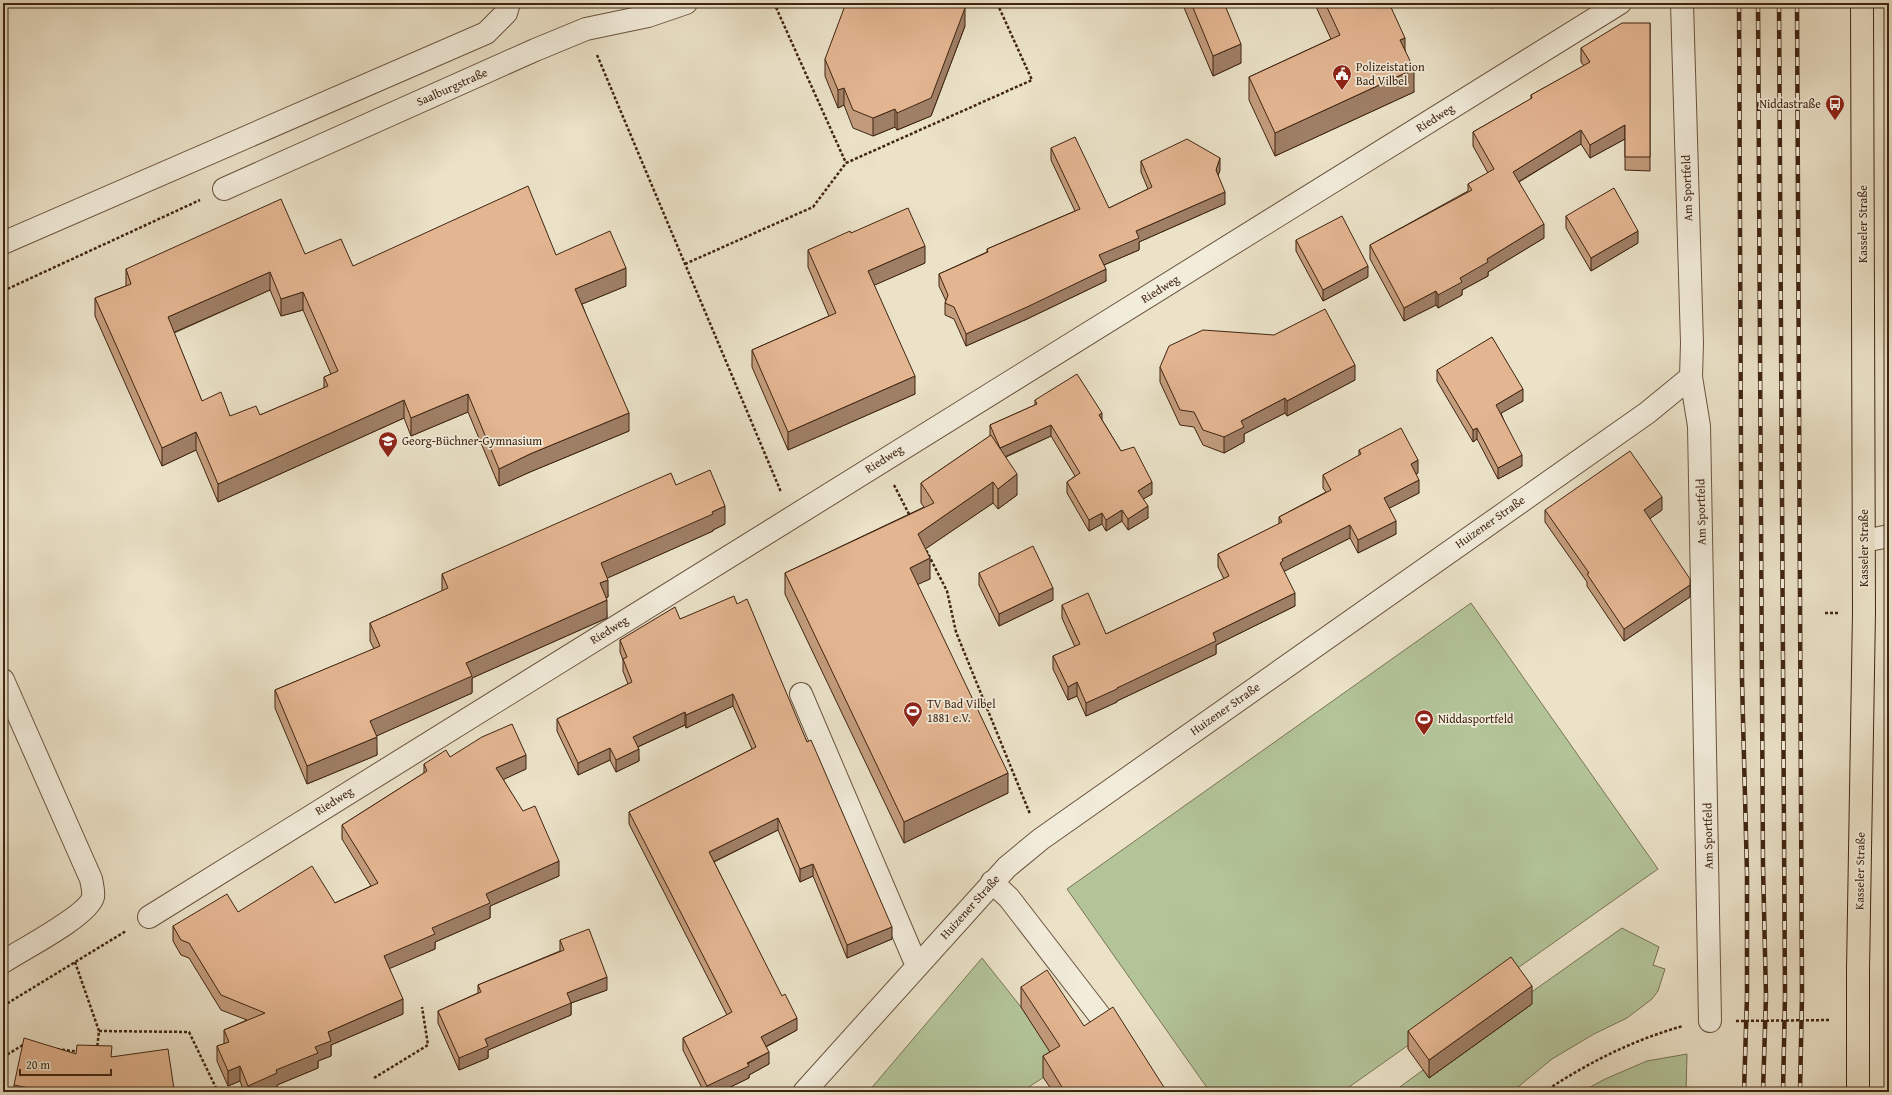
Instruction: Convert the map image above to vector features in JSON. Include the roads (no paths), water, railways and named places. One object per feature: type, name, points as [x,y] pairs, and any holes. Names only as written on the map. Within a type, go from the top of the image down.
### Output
[{"type":"main road","name":"Kasseler Straße","points":[[1858,1092],[1858,970],[1864,541],[1862,3]]},
{"type":"street","points":[[3,243],[486,33],[506,13],[509,3]]},
{"type":"street","name":"Saalburgstraße","points":[[224,189],[535,50],[586,29],[648,16],[686,3]]},
{"type":"street","name":"Riedweg","points":[[149,917],[792,516],[1620,3]]},
{"type":"street","name":"Am Sportfeld","points":[[1682,3],[1692,342],[1691,377],[1699,426],[1710,1021]]},
{"type":"street","name":"Huizener Straße","points":[[804,1092],[1006,867],[1041,840],[1647,413],[1691,377]]},
{"type":"street","points":[[1864,541],[1889,536]]},
{"type":"street","points":[[3,680],[91,879],[93,889],[92,898],[88,907],[80,914],[3,962]]},
{"type":"street","points":[[801,694],[917,966]]},
{"type":"street","points":[[992,882],[1009,898],[1100,1016]]},
{"type":"railway","points":[[1739,3],[1742,680],[1747,874],[1747,996],[1744,1092]]},
{"type":"railway","points":[[1758,3],[1763,866],[1766,996],[1763,1092]]},
{"type":"railway","points":[[1779,3],[1785,996],[1783,1092]]},
{"type":"railway","points":[[1797,3],[1802,996],[1800,1092]]},
{"type":"place","name":"Polizeistation Bad Vilbel","points":[[1342,91]]},
{"type":"place","name":"Niddastraße","points":[[1835,121]]},
{"type":"place","name":"Georg-Büchner-Gymnasium","points":[[388,458]]},
{"type":"place","name":"TV Bad Vilbel 1881 e.V.","points":[[913,728]]},
{"type":"place","name":"Niddasportfeld","points":[[1424,736]]}]
